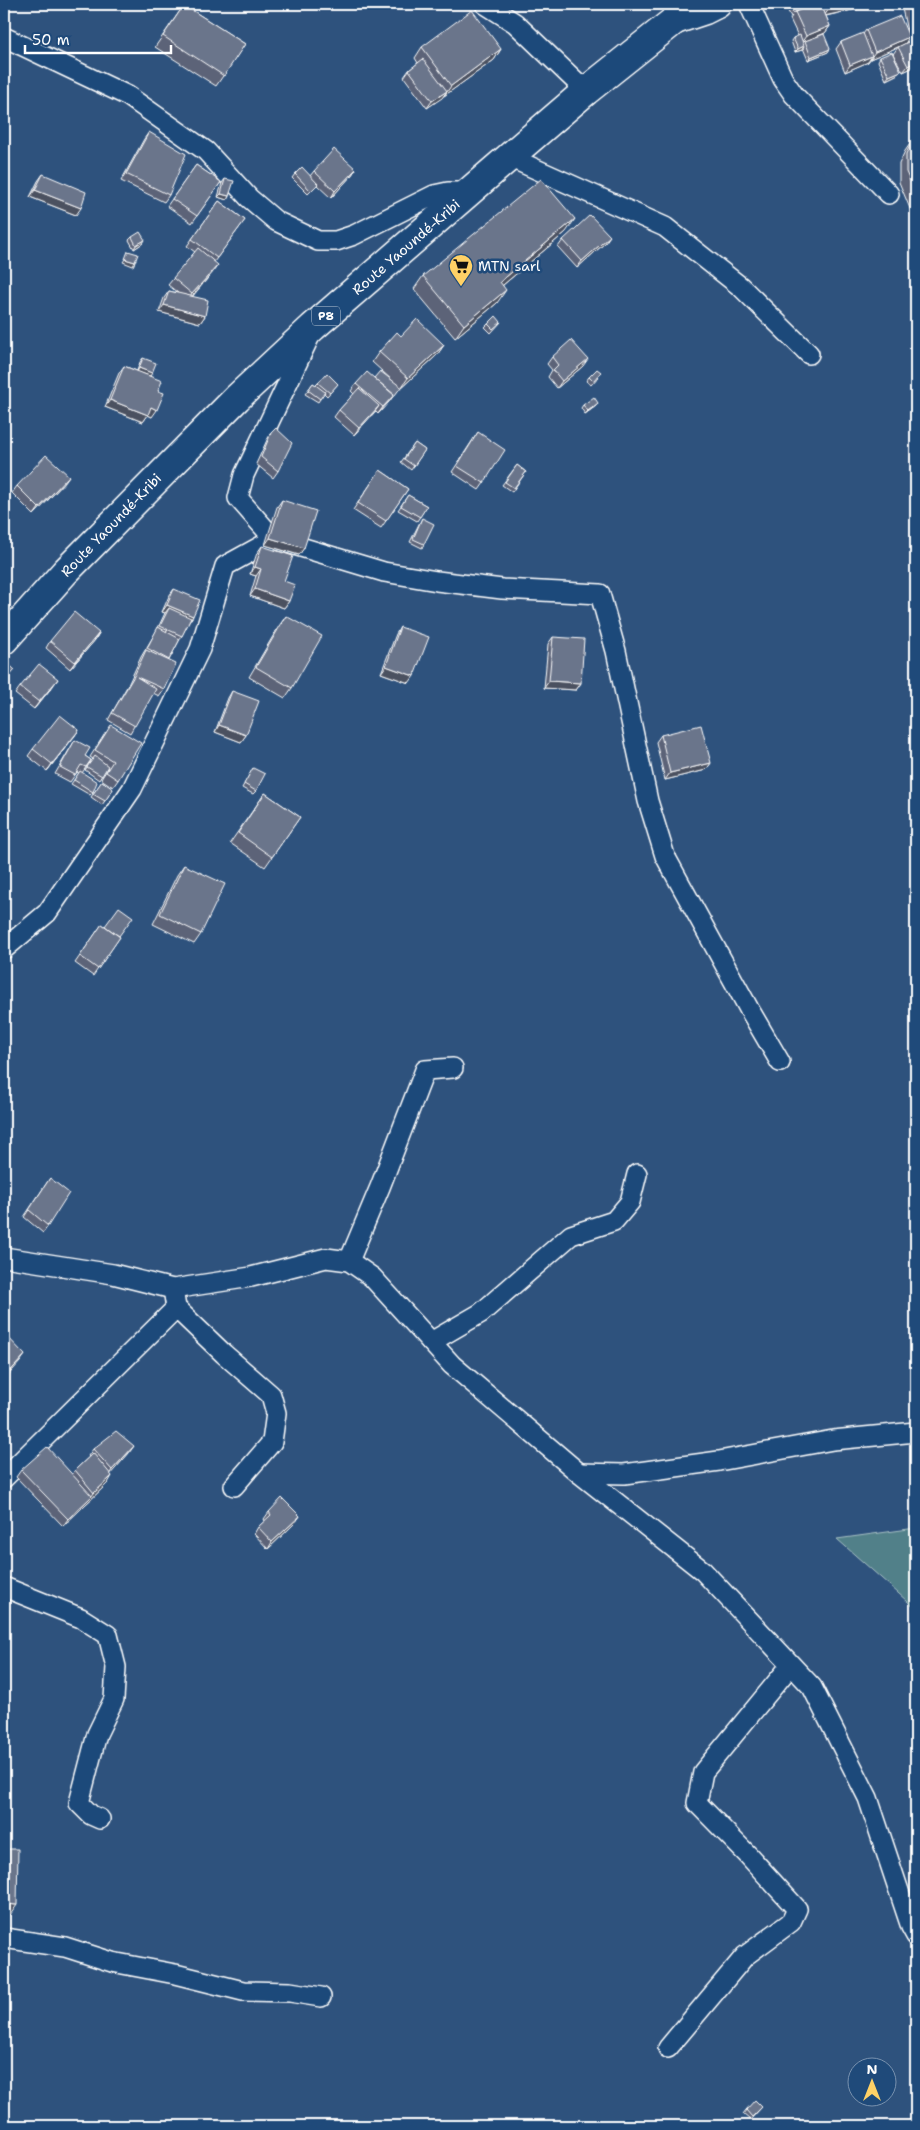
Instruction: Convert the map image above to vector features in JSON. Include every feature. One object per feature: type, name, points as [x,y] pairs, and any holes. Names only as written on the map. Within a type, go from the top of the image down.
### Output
[{"type":"main road","name":"P8","points":[[683,12],[718,4]]},
{"type":"main road","name":"Route Yaoundé-Kribi","points":[[4,640],[65,572],[188,446],[313,328],[586,91],[683,12]]},
{"type":"street","points":[[485,4],[515,23],[586,91]]},
{"type":"street","points":[[749,4],[783,79],[794,95],[889,194]]},
{"type":"street","points":[[4,37],[128,96],[206,151],[249,198],[276,221],[318,241],[336,241],[354,235],[434,195],[448,192],[469,192]]},
{"type":"street","points":[[509,157],[665,227],[741,287],[809,354]]},
{"type":"street","points":[[313,328],[244,475],[238,498],[274,539],[384,572],[436,582],[502,589],[600,594],[610,628],[648,800],[665,856],[780,1062]]},
{"type":"street","points":[[4,949],[47,912],[132,789],[200,650],[225,566],[274,539]]},
{"type":"street","points":[[349,1261],[380,1187],[424,1070],[454,1068]]},
{"type":"street","points":[[431,1342],[481,1313],[571,1236],[614,1221],[630,1202],[637,1174]]},
{"type":"street","points":[[4,1257],[114,1274],[173,1289],[251,1277],[326,1258],[349,1261],[372,1277],[452,1365],[499,1407],[703,1571],[812,1688],[868,1798],[911,1927],[916,1936]]},
{"type":"street","points":[[173,1289],[176,1308],[224,1354],[271,1395],[276,1413],[272,1442],[234,1486]]},
{"type":"street","points":[[4,1478],[176,1308]]},
{"type":"street","points":[[579,1473],[624,1474],[719,1461],[833,1440],[916,1432]]},
{"type":"street","points":[[4,1587],[81,1618],[108,1635],[116,1667],[114,1699],[97,1734],[79,1803],[91,1815],[100,1819]]},
{"type":"street","points":[[668,2048],[745,1956],[792,1922],[797,1909],[697,1803],[703,1772],[791,1666]]},
{"type":"street","points":[[4,1938],[65,1947],[112,1962],[175,1974],[243,1991],[290,1992],[321,1998]]},
{"type":"green space","points":[[916,1528],[916,1609],[837,1539]]},
{"type":"building","points":[[798,4],[807,4],[808,6],[793,13],[790,8]]},
{"type":"building","points":[[815,4],[821,4],[830,26],[806,36],[795,12]]},
{"type":"building","points":[[828,4],[853,4],[829,9]]},
{"type":"building","points":[[910,4],[916,4],[916,26],[915,26]]},
{"type":"building","points":[[184,5],[245,44],[224,76],[163,36]]},
{"type":"building","points":[[472,10],[501,49],[451,86],[422,47]]},
{"type":"building","points":[[900,16],[909,37],[875,52],[866,30]]},
{"type":"building","points":[[863,33],[872,56],[850,65],[841,42]]},
{"type":"building","points":[[824,34],[830,49],[811,57],[805,41]]},
{"type":"building","points":[[800,35],[804,46],[798,49],[793,38]]},
{"type":"building","points":[[916,38],[916,61],[908,66],[898,47]]},
{"type":"building","points":[[892,52],[901,71],[889,76],[880,57]]},
{"type":"building","points":[[423,59],[447,91],[432,101],[409,70]]},
{"type":"building","points":[[149,132],[186,154],[169,195],[126,174]]},
{"type":"building","points":[[916,139],[916,195],[906,172],[906,154],[912,141]]},
{"type":"building","points":[[334,149],[356,169],[335,191],[314,171]]},
{"type":"building","points":[[196,165],[221,182],[197,216],[172,199]]},
{"type":"building","points":[[302,167],[318,184],[311,191],[295,174]]},
{"type":"building","points":[[43,174],[86,192],[81,208],[35,190]]},
{"type":"building","points":[[225,179],[234,181],[229,196],[221,194]]},
{"type":"building","points":[[541,179],[575,219],[500,282],[506,290],[464,325],[423,276]]},
{"type":"building","points":[[219,201],[245,220],[217,258],[192,239]]},
{"type":"building","points":[[590,215],[610,236],[582,261],[563,240]]},
{"type":"building","points":[[140,232],[145,240],[136,245],[132,237]]},
{"type":"building","points":[[198,248],[218,265],[192,294],[173,278]]},
{"type":"building","points":[[128,251],[138,254],[135,262],[125,259]]},
{"type":"building","points":[[4,272],[6,273],[7,289],[4,288]]},
{"type":"building","points":[[169,291],[208,300],[205,316],[164,305]]},
{"type":"building","points":[[496,316],[501,322],[493,329],[488,324]]},
{"type":"building","points":[[417,319],[444,345],[408,378],[379,352],[397,332],[401,336]]},
{"type":"building","points":[[571,340],[588,359],[562,381],[553,370],[558,365],[552,357]]},
{"type":"building","points":[[143,358],[156,363],[152,373],[139,368]]},
{"type":"building","points":[[124,366],[162,381],[158,391],[164,393],[157,410],[151,407],[148,415],[110,400]]},
{"type":"building","points":[[597,369],[601,372],[593,381],[589,377]]},
{"type":"building","points":[[380,371],[401,387],[395,395],[374,378]]},
{"type":"building","points":[[367,372],[394,395],[383,407],[356,384]]},
{"type":"building","points":[[327,373],[338,384],[330,393],[318,383]]},
{"type":"building","points":[[313,383],[325,392],[320,399],[308,390]]},
{"type":"building","points":[[359,388],[379,406],[359,428],[339,410]]},
{"type":"building","points":[[594,397],[598,403],[588,411],[583,405]]},
{"type":"building","points":[[276,428],[292,443],[278,471],[261,457],[271,433]]},
{"type":"building","points":[[478,432],[505,450],[484,483],[457,466]]},
{"type":"building","points":[[415,443],[425,450],[414,466],[404,459]]},
{"type":"building","points":[[46,455],[69,476],[39,508],[17,486]]},
{"type":"building","points":[[517,465],[526,472],[514,488],[505,482]]},
{"type":"building","points":[[380,470],[408,489],[386,521],[358,503]]},
{"type":"building","points":[[408,495],[427,506],[420,517],[401,506]]},
{"type":"building","points":[[282,500],[316,511],[304,548],[270,538]]},
{"type":"building","points":[[422,518],[434,524],[424,544],[413,539]]},
{"type":"building","points":[[262,546],[293,556],[284,581],[295,585],[289,601],[255,589],[261,569],[255,567]]},
{"type":"building","points":[[174,589],[200,600],[193,616],[167,605]]},
{"type":"building","points":[[169,608],[191,618],[182,636],[160,626]]},
{"type":"building","points":[[74,612],[99,633],[75,662],[50,641]]},
{"type":"building","points":[[286,616],[322,636],[292,688],[256,667]]},
{"type":"building","points":[[158,627],[180,639],[169,660],[147,648]]},
{"type":"building","points":[[400,627],[429,637],[414,676],[386,666]]},
{"type":"building","points":[[553,637],[584,639],[581,683],[549,681]]},
{"type":"building","points":[[146,650],[176,664],[164,689],[137,677],[156,689],[135,726],[112,713],[134,676]]},
{"type":"building","points":[[4,660],[15,670],[6,680],[4,678]]},
{"type":"building","points":[[39,664],[58,679],[39,702],[20,687]]},
{"type":"building","points":[[232,691],[259,701],[246,735],[219,725]]},
{"type":"building","points":[[60,715],[79,730],[52,764],[33,749]]},
{"type":"building","points":[[111,725],[141,743],[118,780],[106,772],[113,761],[95,750]]},
{"type":"building","points":[[701,725],[711,763],[670,773],[661,735]]},
{"type":"building","points":[[75,740],[90,748],[85,756],[91,760],[86,767],[81,765],[75,775],[60,767]]},
{"type":"building","points":[[95,756],[108,766],[102,776],[87,767]]},
{"type":"building","points":[[253,768],[265,774],[256,791],[244,784]]},
{"type":"building","points":[[80,771],[97,782],[93,792],[74,780]]},
{"type":"building","points":[[102,781],[113,789],[105,801],[93,794]]},
{"type":"building","points":[[265,793],[300,817],[272,857],[238,833]]},
{"type":"building","points":[[184,865],[225,884],[201,934],[160,914]]},
{"type":"building","points":[[119,907],[133,917],[119,936],[105,926]]},
{"type":"building","points":[[102,924],[120,937],[98,969],[80,956]]},
{"type":"building","points":[[50,1178],[69,1193],[48,1226],[29,1210]]},
{"type":"building","points":[[4,1333],[25,1355],[4,1378]]},
{"type":"building","points":[[116,1431],[134,1446],[112,1470],[93,1449]]},
{"type":"building","points":[[47,1447],[92,1496],[68,1519],[21,1470]]},
{"type":"building","points":[[93,1453],[112,1476],[94,1493],[75,1470]]},
{"type":"building","points":[[282,1498],[300,1516],[272,1542],[258,1527],[271,1515],[269,1512]]},
{"type":"building","points":[[4,1849],[18,1849],[17,1905],[4,1904]]},
{"type":"building","points":[[755,2100],[762,2107],[752,2117],[746,2110]]},
{"type":"place","name":"MTN sarl","points":[[461,287]]}]
